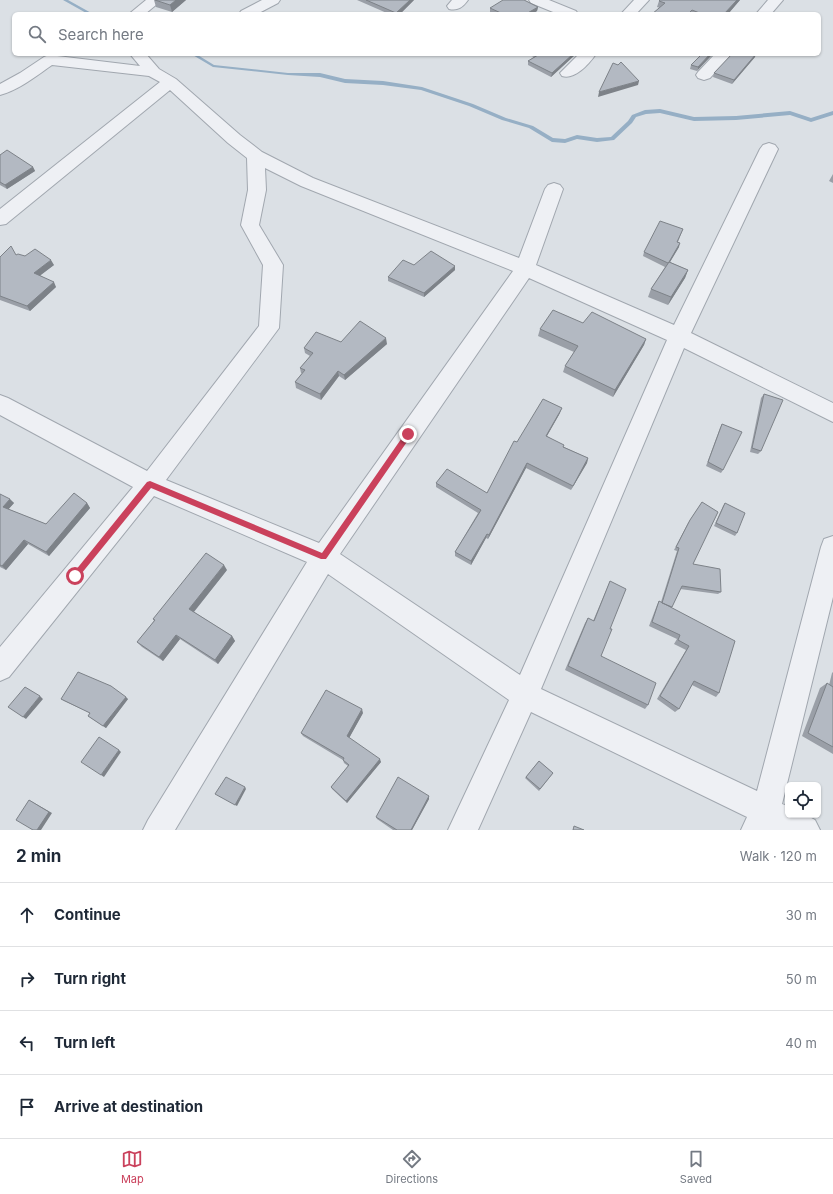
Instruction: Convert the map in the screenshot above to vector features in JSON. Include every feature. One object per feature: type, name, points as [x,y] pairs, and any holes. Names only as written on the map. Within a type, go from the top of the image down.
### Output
[{"type":"street","points":[[139,12],[155,0]]},
{"type":"street","points":[[250,12],[273,0]]},
{"type":"street","points":[[536,0],[566,12]]},
{"type":"street","points":[[630,12],[642,0]]},
{"type":"street","points":[[765,12],[776,0]]},
{"type":"street","points":[[140,56],[153,72],[170,82],[234,139],[256,156],[307,182],[525,268],[679,336],[833,414]]},
{"type":"street","points":[[568,73],[586,56]]},
{"type":"street","points":[[704,75],[722,56]]},
{"type":"street","points":[[0,90],[26,76],[49,60],[153,72]]},
{"type":"street","points":[[0,219],[170,82]]},
{"type":"street","points":[[464,830],[526,695],[679,336],[769,149]]},
{"type":"street","points":[[0,668],[150,484],[269,328],[273,265],[250,225],[257,190],[256,156]]},
{"type":"street","points":[[158,830],[324,557],[525,268],[554,189]]},
{"type":"street","points":[[0,404],[150,484],[324,557],[526,695],[761,820],[805,830]]},
{"type":"street","points":[[761,820],[833,547]]},
{"type":"building","points":[[155,0],[176,0],[170,5]]},
{"type":"building","points":[[366,0],[410,0],[397,12],[394,12]]},
{"type":"building","points":[[503,0],[524,0],[538,7],[529,12],[499,12],[490,8]]},
{"type":"building","points":[[737,0],[726,12],[697,12],[692,10],[690,12],[654,12],[665,3],[659,1]]},
{"type":"building","points":[[536,56],[571,56],[552,73],[528,61]]},
{"type":"building","points":[[700,56],[708,56],[698,67],[691,65]]},
{"type":"building","points":[[730,56],[754,56],[734,80],[714,73]]},
{"type":"building","points":[[621,62],[639,81],[599,92],[613,63],[618,65]]},
{"type":"building","points":[[7,150],[33,167],[5,185],[0,182],[0,155]]},
{"type":"building","points":[[660,221],[683,229],[677,242],[680,243],[668,263],[644,252]]},
{"type":"building","points":[[11,246],[16,255],[18,254],[25,256],[35,249],[51,260],[34,273],[54,282],[27,306],[0,296],[0,257]]},
{"type":"building","points":[[431,251],[455,266],[424,293],[388,277],[403,260],[414,265]]},
{"type":"building","points":[[669,262],[688,270],[671,297],[651,289]]},
{"type":"building","points":[[553,310],[583,323],[592,312],[646,339],[615,390],[565,366],[578,346],[540,329]]},
{"type":"building","points":[[360,321],[386,338],[344,375],[338,371],[320,394],[295,382],[305,370],[300,368],[313,353],[304,348],[316,332],[341,342]]},
{"type":"building","points":[[764,394],[783,400],[761,451],[752,448]]},
{"type":"building","points":[[543,399],[562,408],[546,436],[564,445],[563,447],[588,458],[573,486],[527,463],[489,535],[487,534],[471,561],[455,552],[481,510],[436,483],[447,469],[487,493],[514,441],[517,442]]},
{"type":"building","points":[[722,424],[742,432],[723,470],[708,462]]},
{"type":"building","points":[[74,493],[87,503],[46,552],[24,540],[2,566],[0,565],[0,494],[10,499],[3,507],[46,524]]},
{"type":"building","points":[[702,502],[718,512],[693,564],[720,569],[721,592],[682,586],[672,607],[662,603],[679,548],[676,547],[690,520]]},
{"type":"building","points":[[725,503],[745,513],[737,533],[716,523]]},
{"type":"building","points":[[206,553],[224,565],[189,609],[232,636],[215,660],[176,635],[159,657],[137,642],[155,620],[153,619]]},
{"type":"building","points":[[610,581],[626,589],[601,656],[656,683],[648,705],[568,666],[588,618],[594,621]]},
{"type":"building","points":[[659,601],[735,641],[719,693],[694,681],[679,709],[660,696],[689,646],[678,640],[680,635],[652,622]]},
{"type":"building","points":[[78,672],[111,686],[126,697],[103,726],[88,716],[90,713],[61,699]]},
{"type":"building","points":[[827,683],[833,687],[833,747],[808,733]]},
{"type":"building","points":[[25,687],[40,696],[23,717],[8,707]]},
{"type":"building","points":[[326,690],[362,709],[347,736],[380,759],[346,801],[331,787],[349,765],[343,760],[344,758],[301,733]]},
{"type":"building","points":[[99,737],[119,750],[101,775],[81,762]]},
{"type":"building","points":[[539,761],[553,773],[540,789],[526,777]]},
{"type":"building","points":[[226,777],[245,787],[235,805],[215,794]]},
{"type":"building","points":[[398,777],[429,796],[411,830],[397,830],[376,817]]},
{"type":"building","points":[[29,800],[49,812],[37,830],[33,830],[16,820]]},
{"type":"building","points":[[574,826],[584,830],[573,830]]},
{"type":"waterway","points":[[65,0],[87,12]]},
{"type":"waterway","points":[[196,56],[213,66],[288,74],[320,75],[345,81],[383,83],[422,89],[471,105],[504,119],[531,127],[552,140],[565,141],[577,137],[597,140],[612,139],[630,122],[634,116],[645,112],[660,111],[694,119],[736,118],[790,113],[811,120],[833,113]]},
{"type":"route","points":[[75,576],[150,484],[324,557],[408,434]]}]
